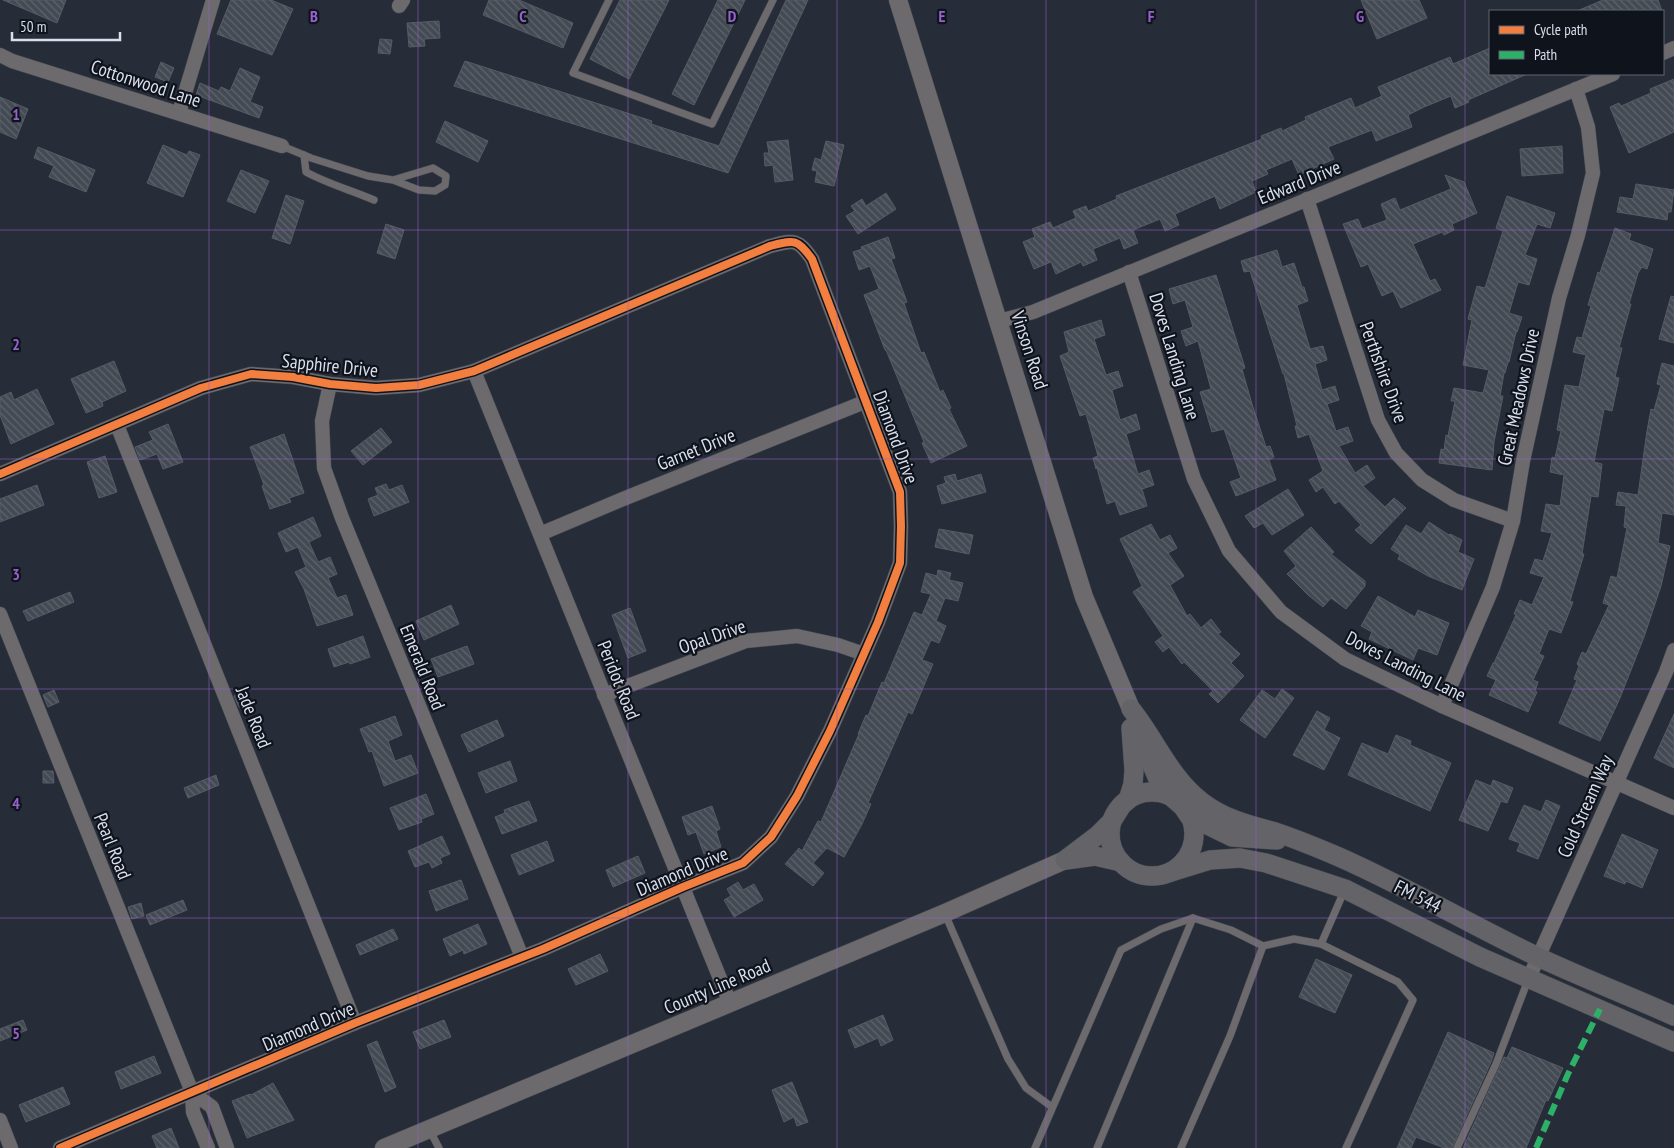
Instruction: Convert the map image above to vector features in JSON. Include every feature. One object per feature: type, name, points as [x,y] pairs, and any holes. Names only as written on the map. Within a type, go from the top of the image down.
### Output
[{"type":"main road","name":"FM 544","points":[[1131,709],[1145,727],[1169,768],[1178,779],[1201,801],[1227,818],[1277,833],[1337,856],[1414,892],[1464,920],[1538,957],[1674,1016]]},
{"type":"main road","points":[[1112,821],[1111,842],[1113,850],[1121,862],[1130,870],[1147,876],[1168,873],[1180,865],[1190,850],[1194,833],[1189,816],[1183,807],[1160,784],[1139,734],[1131,709]]},
{"type":"main road","points":[[1128,800],[1133,784],[1134,770],[1130,734],[1131,709]]},
{"type":"main road","points":[[1065,860],[1098,835],[1112,821],[1122,805],[1135,796],[1159,793],[1174,799]]},
{"type":"main road","points":[[1189,816],[1232,837],[1298,841]]},
{"type":"main road","points":[[1065,860],[1095,856],[1121,862]]},
{"type":"main road","name":"FM 544","points":[[1168,873],[1210,860],[1240,858],[1266,863],[1345,889],[1480,957],[1674,1042]]},
{"type":"street","points":[[179,113],[213,0]]},
{"type":"street","name":"Vinson Road","points":[[898,0],[1084,598],[1131,709]]},
{"type":"street","name":"Cottonwood Lane","points":[[0,55],[12,61],[282,146]]},
{"type":"street","name":"Edward Drive","points":[[998,321],[1033,312],[1611,75]]},
{"type":"street","name":"Great Meadows Drive","points":[[1442,706],[1493,586],[1513,521],[1523,461],[1559,298],[1578,235],[1593,173],[1588,127],[1576,89]]},
{"type":"street","name":"Perthshire Drive","points":[[1307,199],[1378,420],[1396,453],[1422,480],[1454,500],[1513,521]]},
{"type":"street","name":"Diamond Drive","points":[[60,1148],[355,1023],[522,957],[743,863],[771,837],[801,788],[830,731],[878,622],[900,563],[902,526],[900,492],[812,259],[802,245],[790,241],[770,246]]},
{"type":"street","name":"Sapphire Drive","points":[[0,474],[201,388],[251,374],[293,377],[330,384],[376,388],[419,385],[474,371],[770,246]]},
{"type":"street","name":"Doves Landing Lane","points":[[1129,272],[1194,479],[1229,551],[1281,612],[1345,659],[1442,706],[1674,808]]},
{"type":"street","name":"Peridot Road","points":[[474,371],[730,1003]]},
{"type":"street","name":"Emerald Road","points":[[330,384],[322,421],[324,468],[342,518],[522,957]]},
{"type":"street","name":"Garnet Drive","points":[[540,534],[867,402]]},
{"type":"street","name":"Jade Road","points":[[117,425],[355,1023]]},
{"type":"street","name":"Pearl Road","points":[[0,614],[192,1092],[193,1112],[208,1148]]},
{"type":"street","name":"Opal Drive","points":[[604,695],[746,641],[797,636],[838,645],[864,654]]},
{"type":"street","name":"Cold Stream Way","points":[[1529,978],[1617,783],[1674,650]]},
{"type":"street","name":"County Line Road","points":[[391,1147],[429,1129],[945,913],[1065,860]]},
{"type":"street","points":[[192,1092],[212,1106],[227,1148]]},
{"type":"street","points":[[0,1120],[11,1148]]},
{"type":"lane","points":[[609,0],[573,74],[712,124],[773,0]]},
{"type":"lane","points":[[282,146],[368,176],[393,180],[419,190],[435,192],[445,184],[446,176],[433,168],[393,180]]},
{"type":"lane","points":[[304,155],[306,172],[323,182],[356,192],[374,200]]},
{"type":"lane","points":[[1321,944],[1345,889]]},
{"type":"lane","points":[[945,913],[1008,1059],[1026,1088],[1052,1107]]},
{"type":"lane","points":[[1034,1148],[1121,950],[1161,929],[1193,918],[1231,930],[1263,946],[1294,939],[1321,944],[1398,982],[1414,1000],[1346,1148]]},
{"type":"lane","points":[[1097,1148],[1193,918]]},
{"type":"lane","points":[[1181,1148],[1230,1036],[1263,946]]},
{"type":"lane","points":[[1457,1148],[1496,1064],[1529,978]]},
{"type":"lane","points":[[429,1129],[440,1148]]},
{"type":"building","points":[[3,0],[66,0],[57,23]]},
{"type":"building","points":[[231,0],[271,0],[293,9],[272,55],[217,34]]},
{"type":"building","points":[[489,0],[519,0],[573,23],[563,48],[483,15]]},
{"type":"building","points":[[620,0],[669,0],[629,79],[590,59]]},
{"type":"building","points":[[718,0],[745,0],[694,105],[672,94]]},
{"type":"building","points":[[786,0],[808,0],[728,173],[454,86],[465,61],[652,121],[651,124],[719,146]]},
{"type":"building","points":[[1361,0],[1419,0],[1427,18],[1377,39]]},
{"type":"building","points":[[1603,0],[1658,0],[1662,10],[1579,10]]},
{"type":"building","points":[[439,21],[440,38],[424,39],[425,46],[409,47],[407,23]]},
{"type":"building","points":[[380,39],[392,40],[390,54],[378,53]]},
{"type":"building","points":[[1489,48],[1489,75],[1525,75],[1468,100],[1469,102],[1455,108],[1451,96],[1424,107],[1408,115],[1412,127],[1376,141],[1372,130],[1328,147],[1334,159],[1299,175],[1292,159],[1266,170],[1268,174],[1252,181],[1256,192],[1220,209],[1215,196],[1175,214],[1179,225],[1165,231],[1160,219],[1133,230],[1138,243],[1124,249],[1120,238],[1093,249],[1097,260],[1083,266],[1081,262],[1056,274],[1051,262],[1034,269],[1023,242],[1035,237],[1032,229],[1050,222],[1053,228],[1076,218],[1073,211],[1086,206],[1088,211],[1117,199],[1116,196],[1262,139],[1261,136],[1281,128],[1282,131],[1306,120],[1305,117],[1351,98],[1355,108],[1382,96],[1378,87],[1450,57],[1453,64]]},
{"type":"building","points":[[161,62],[174,68],[168,82],[155,77]]},
{"type":"building","points":[[240,68],[260,77],[250,102],[263,107],[259,118],[196,95],[200,83],[219,91],[221,87],[230,91]]},
{"type":"building","points":[[1674,79],[1674,132],[1629,153],[1610,107],[1619,103],[1621,106],[1651,93],[1650,89]]},
{"type":"building","points":[[0,97],[28,109],[16,139],[0,132]]},
{"type":"building","points":[[445,121],[488,141],[478,162],[436,142]]},
{"type":"building","points":[[788,140],[793,180],[775,182],[773,165],[765,166],[764,153],[769,153],[767,142]]},
{"type":"building","points":[[826,141],[844,145],[834,186],[815,182],[817,171],[812,170],[815,158],[821,160]]},
{"type":"building","points":[[163,145],[187,155],[189,151],[200,155],[183,197],[147,183]]},
{"type":"building","points":[[1562,146],[1563,173],[1522,176],[1520,149]]},
{"type":"building","points":[[38,147],[95,170],[86,192],[49,177],[54,166],[34,158]]},
{"type":"building","points":[[241,170],[269,181],[255,213],[227,201]]},
{"type":"building","points":[[1445,175],[1464,182],[1477,213],[1452,224],[1454,230],[1444,235],[1442,232],[1413,244],[1430,281],[1435,279],[1441,290],[1401,308],[1393,291],[1382,296],[1368,264],[1361,267],[1343,224],[1358,219],[1362,229],[1387,220],[1381,204],[1395,198],[1400,210],[1451,189]]},
{"type":"building","points":[[1636,184],[1674,190],[1671,212],[1668,212],[1667,220],[1617,212],[1620,197],[1633,199]]},
{"type":"building","points":[[886,193],[896,209],[858,234],[846,216],[855,211],[851,206],[862,199],[866,206]]},
{"type":"building","points":[[286,195],[304,201],[290,244],[272,238]]},
{"type":"building","points":[[1507,196],[1555,213],[1550,228],[1537,224],[1525,255],[1537,259],[1529,285],[1518,282],[1509,313],[1522,317],[1504,373],[1500,396],[1503,396],[1494,442],[1492,470],[1439,463],[1441,449],[1444,450],[1446,435],[1448,436],[1455,401],[1451,401],[1454,388],[1483,393],[1489,370],[1463,365],[1472,320],[1468,319],[1477,286],[1485,288],[1503,231],[1496,228]]},
{"type":"building","points":[[386,224],[404,230],[395,259],[377,253]]},
{"type":"building","points":[[1615,228],[1631,234],[1629,240],[1653,249],[1647,269],[1642,267],[1638,273],[1629,304],[1631,304],[1619,348],[1622,348],[1615,377],[1619,378],[1612,411],[1604,409],[1594,462],[1602,464],[1598,497],[1591,496],[1582,554],[1584,554],[1570,601],[1573,602],[1561,633],[1549,629],[1539,654],[1544,656],[1533,680],[1538,682],[1535,691],[1537,692],[1528,712],[1489,695],[1496,680],[1487,676],[1516,615],[1514,614],[1520,600],[1532,605],[1544,577],[1530,573],[1535,559],[1543,561],[1552,533],[1541,531],[1546,504],[1560,506],[1564,475],[1550,472],[1552,457],[1555,458],[1561,431],[1557,430],[1565,385],[1579,387],[1586,355],[1573,352],[1577,337],[1582,338],[1591,306],[1588,305]]},
{"type":"building","points":[[888,237],[895,258],[891,259],[907,302],[904,303],[921,353],[924,352],[940,392],[943,390],[951,408],[949,409],[967,446],[931,463],[864,295],[879,289],[870,266],[859,270],[853,252]]},
{"type":"building","points":[[1277,250],[1282,267],[1294,263],[1302,287],[1304,287],[1308,301],[1297,305],[1310,349],[1323,346],[1327,360],[1315,364],[1322,390],[1335,386],[1339,400],[1327,404],[1336,431],[1348,427],[1353,441],[1339,446],[1355,473],[1367,465],[1375,478],[1363,486],[1385,507],[1394,498],[1406,508],[1371,544],[1355,530],[1361,525],[1339,501],[1335,504],[1323,487],[1316,492],[1309,480],[1323,471],[1309,434],[1298,438],[1295,426],[1297,426],[1284,374],[1250,271],[1244,272],[1241,261]]},
{"type":"building","points":[[1216,275],[1245,368],[1242,369],[1252,404],[1266,447],[1270,446],[1274,457],[1269,460],[1276,480],[1236,496],[1230,482],[1241,478],[1224,429],[1212,432],[1200,392],[1211,389],[1198,341],[1186,346],[1181,331],[1193,327],[1185,300],[1173,304],[1169,289]]},
{"type":"building","points":[[1671,296],[1674,297],[1674,343],[1659,339]]},
{"type":"building","points":[[1101,320],[1105,335],[1094,339],[1106,375],[1118,371],[1123,386],[1112,390],[1120,420],[1136,414],[1140,429],[1126,434],[1138,474],[1149,470],[1154,485],[1142,489],[1147,506],[1120,515],[1115,501],[1107,504],[1093,458],[1098,456],[1086,414],[1080,416],[1060,356],[1069,352],[1064,332]]},
{"type":"building","points":[[114,361],[126,391],[102,402],[103,406],[86,413],[71,379]]},
{"type":"building","points":[[1662,363],[1674,366],[1674,515],[1662,513],[1658,543],[1670,546],[1661,586],[1644,637],[1620,698],[1600,741],[1559,723],[1577,680],[1574,679],[1582,652],[1586,654],[1609,605],[1603,603],[1611,576],[1617,578],[1627,528],[1624,527],[1626,506],[1616,505],[1618,492],[1638,495],[1651,409],[1654,410],[1661,385],[1657,384]]},
{"type":"building","points":[[37,389],[54,424],[11,444],[0,415],[0,397],[11,392],[14,400]]},
{"type":"building","points":[[168,424],[183,462],[163,469],[157,454],[140,460],[135,447],[153,440],[149,432]]},
{"type":"building","points":[[381,428],[392,442],[363,465],[351,451]]},
{"type":"building","points":[[284,434],[304,493],[289,498],[291,502],[270,509],[262,486],[264,485],[250,447]]},
{"type":"building","points":[[105,456],[117,492],[99,498],[87,462]]},
{"type":"building","points":[[955,474],[957,481],[981,474],[986,492],[942,504],[937,486],[946,483],[944,477]]},
{"type":"building","points":[[386,484],[389,490],[402,485],[409,502],[374,516],[368,499],[378,495],[375,488]]},
{"type":"building","points":[[37,485],[44,505],[0,522],[0,499]]},
{"type":"building","points":[[1288,489],[1304,515],[1272,535],[1263,523],[1254,528],[1245,516]]},
{"type":"building","points":[[313,517],[321,536],[309,542],[318,562],[330,557],[337,574],[328,578],[337,598],[346,595],[353,615],[317,626],[304,589],[295,572],[306,567],[298,547],[286,552],[278,533]]},
{"type":"building","points":[[1429,522],[1449,535],[1462,540],[1458,552],[1474,559],[1462,590],[1428,576],[1398,559],[1400,555],[1391,549],[1406,525],[1421,534]]},
{"type":"building","points":[[1151,524],[1160,540],[1170,535],[1177,548],[1168,553],[1184,576],[1170,585],[1187,616],[1190,614],[1201,628],[1211,619],[1221,632],[1218,634],[1240,654],[1231,663],[1244,676],[1218,703],[1209,694],[1213,691],[1184,662],[1182,664],[1169,647],[1163,652],[1155,642],[1163,636],[1133,592],[1142,586],[1120,539]]},
{"type":"building","points":[[1311,527],[1334,552],[1331,554],[1365,581],[1365,586],[1346,609],[1331,598],[1323,607],[1287,574],[1296,566],[1284,551]]},
{"type":"building","points":[[939,529],[973,535],[969,554],[935,547]]},
{"type":"building","points":[[938,570],[951,573],[949,580],[963,583],[958,601],[945,598],[936,621],[946,626],[939,643],[931,640],[922,660],[933,664],[912,714],[908,712],[868,803],[871,804],[862,824],[844,857],[827,848],[813,863],[824,873],[813,886],[785,864],[799,848],[802,851],[818,821],[821,822],[866,715],[868,716],[882,682],[884,683],[914,612],[922,615],[931,594],[921,592],[926,573],[937,576]]},
{"type":"building","points":[[70,592],[74,602],[28,621],[23,611]]},
{"type":"building","points":[[1378,596],[1415,617],[1418,610],[1449,623],[1437,655],[1418,648],[1413,660],[1369,639],[1372,632],[1361,626]]},
{"type":"building","points":[[451,605],[459,624],[424,640],[416,621]]},
{"type":"building","points":[[630,608],[646,651],[628,658],[612,615]]},
{"type":"building","points":[[363,636],[370,657],[334,667],[328,649]]},
{"type":"building","points":[[467,646],[474,664],[438,677],[431,659]]},
{"type":"building","points":[[1282,689],[1294,698],[1265,738],[1240,720],[1262,690],[1275,699]]},
{"type":"building","points":[[54,690],[59,702],[48,707],[43,695]]},
{"type":"building","points":[[245,692],[249,704],[239,707],[234,696]]},
{"type":"building","points":[[1317,711],[1330,718],[1324,730],[1340,738],[1324,770],[1293,755]]},
{"type":"building","points":[[1674,714],[1674,768],[1654,758]]},
{"type":"building","points":[[395,716],[402,735],[388,741],[395,761],[411,755],[418,773],[384,786],[372,751],[369,752],[360,729]]},
{"type":"building","points":[[497,720],[504,736],[469,752],[461,735]]},
{"type":"building","points":[[1396,735],[1411,741],[1410,745],[1451,763],[1430,811],[1348,775],[1362,743],[1388,754]]},
{"type":"building","points":[[510,761],[517,781],[486,793],[478,773]]},
{"type":"building","points":[[43,771],[53,771],[54,783],[43,783]]},
{"type":"building","points":[[216,775],[219,785],[188,798],[184,788]]},
{"type":"building","points":[[1476,780],[1491,786],[1493,780],[1513,788],[1507,803],[1501,801],[1488,831],[1459,820]]},
{"type":"building","points":[[426,794],[434,814],[421,819],[422,822],[399,830],[390,808]]},
{"type":"building","points":[[1546,800],[1560,806],[1538,859],[1517,851],[1520,843],[1509,839],[1524,805],[1541,812]]},
{"type":"building","points":[[529,801],[537,821],[502,834],[495,817],[505,813],[504,810]]},
{"type":"building","points":[[712,806],[720,829],[716,831],[721,847],[704,854],[696,832],[688,835],[682,817]]},
{"type":"building","points":[[1622,834],[1658,850],[1642,888],[1626,881],[1625,884],[1604,876]]},
{"type":"building","points":[[442,836],[450,854],[440,858],[442,863],[432,868],[429,862],[415,867],[408,851]]},
{"type":"building","points":[[547,841],[554,861],[519,875],[511,855]]},
{"type":"building","points":[[638,856],[645,873],[613,887],[606,870]]},
{"type":"building","points":[[461,880],[468,899],[436,911],[429,891]]},
{"type":"building","points":[[738,882],[743,890],[754,884],[763,900],[734,917],[724,900],[731,896],[727,889]]},
{"type":"building","points":[[183,900],[187,910],[150,925],[146,915]]},
{"type":"building","points":[[141,903],[144,916],[132,919],[128,907]]},
{"type":"building","points":[[478,924],[487,944],[464,954],[463,950],[450,956],[443,939]]},
{"type":"building","points":[[393,929],[398,939],[360,955],[356,945]]},
{"type":"building","points":[[600,954],[608,971],[576,985],[568,969]]},
{"type":"building","points":[[1316,959],[1352,975],[1335,1013],[1299,997]]},
{"type":"building","points":[[883,1015],[893,1040],[881,1046],[878,1038],[855,1048],[848,1030]]},
{"type":"building","points":[[23,1020],[27,1030],[0,1041],[0,1029]]},
{"type":"building","points":[[444,1020],[451,1037],[420,1049],[413,1032]]},
{"type":"building","points":[[1448,1032],[1494,1053],[1491,1062],[1452,1148],[1444,1148],[1416,1137],[1411,1148],[1397,1148]]},
{"type":"building","points":[[377,1041],[396,1087],[385,1092],[367,1045]]},
{"type":"building","points":[[1512,1047],[1563,1068],[1548,1101],[1546,1100],[1526,1148],[1463,1148],[1504,1057],[1507,1058]]},
{"type":"building","points":[[154,1056],[161,1073],[121,1089],[115,1072]]},
{"type":"building","points":[[792,1082],[808,1122],[797,1126],[794,1117],[784,1122],[772,1090]]},
{"type":"building","points":[[273,1083],[294,1120],[247,1138],[232,1101],[251,1095]]},
{"type":"building","points":[[63,1087],[70,1104],[26,1122],[19,1105]]},
{"type":"building","points":[[171,1128],[179,1148],[157,1148],[152,1136]]},
{"type":"marked path","points":[[1536,1148],[1568,1074],[1600,1009]]},
{"type":"cycle path","points":[[0,474],[201,388],[251,374],[293,377],[330,384],[376,388],[419,385],[474,371],[770,246],[794,242],[802,247],[812,259],[900,492],[900,563],[878,622],[830,731],[797,796],[771,837],[743,863],[683,887],[543,949],[355,1023],[60,1148]]}]
